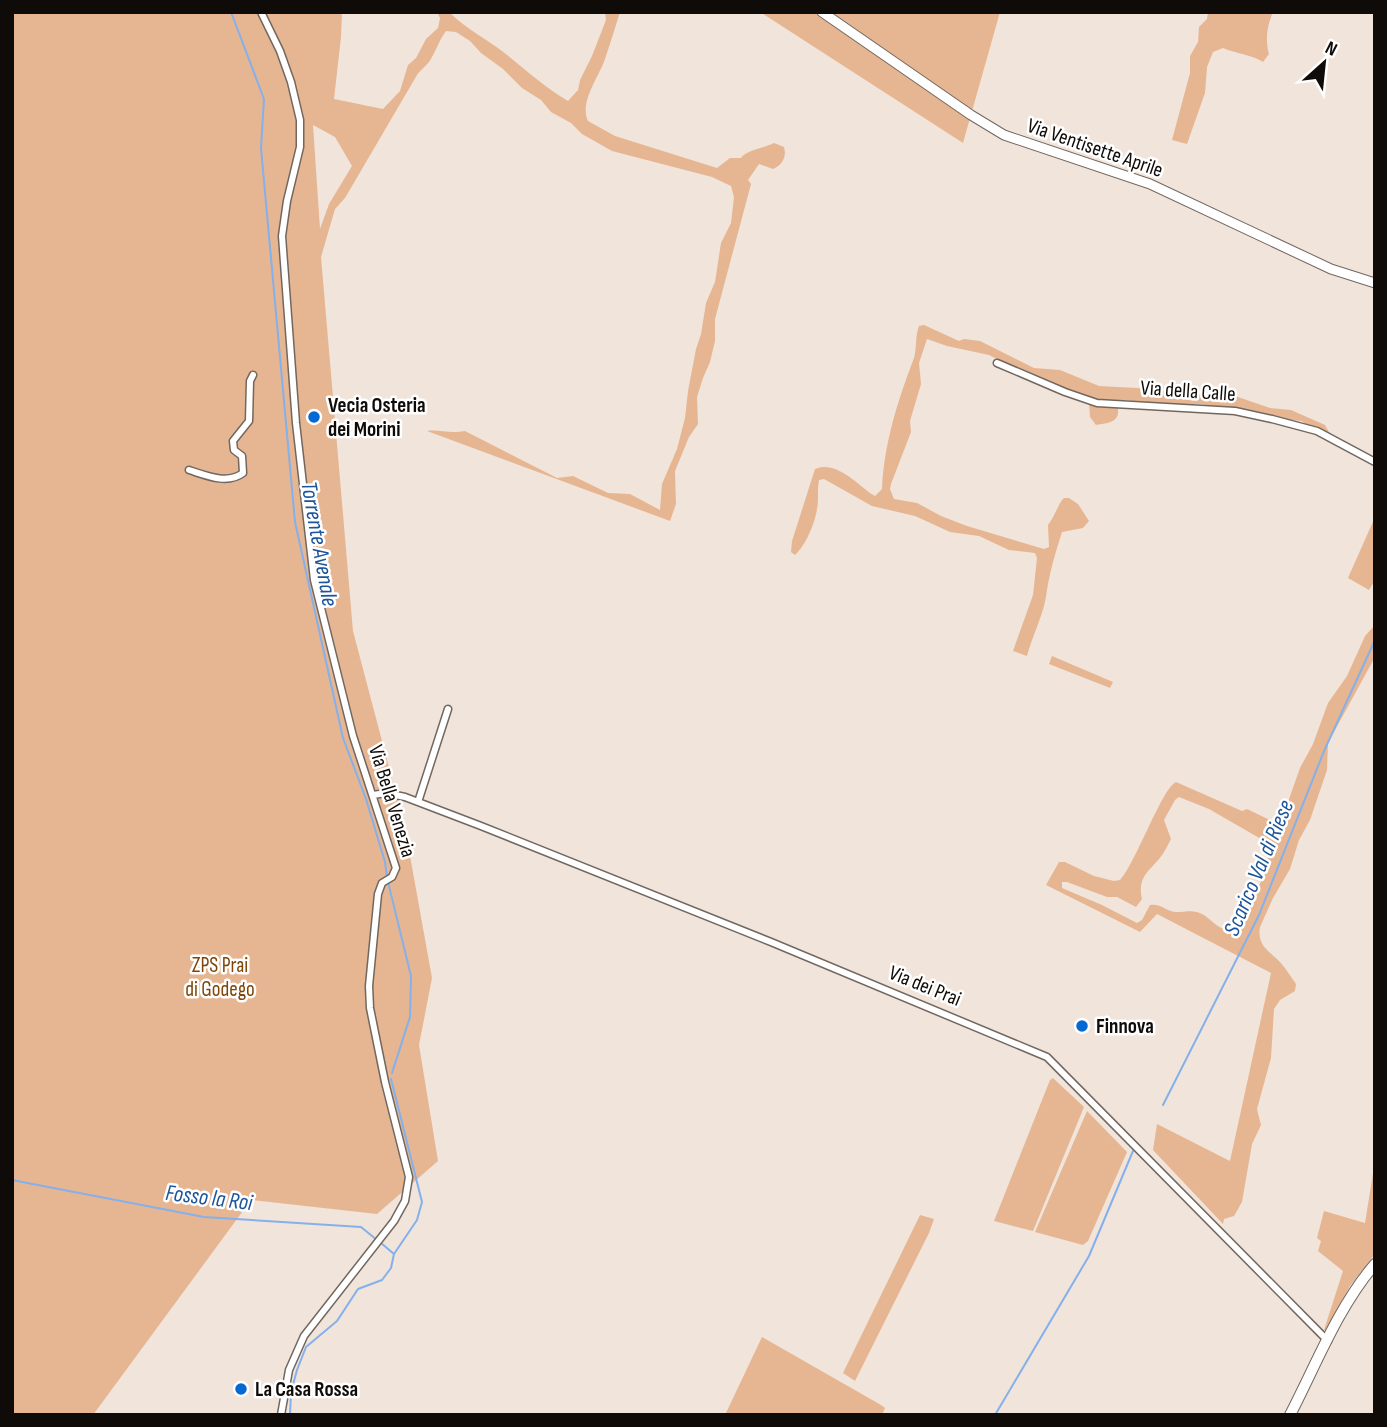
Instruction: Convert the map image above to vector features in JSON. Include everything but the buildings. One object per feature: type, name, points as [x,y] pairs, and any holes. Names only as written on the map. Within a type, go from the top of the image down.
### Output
[{"type":"main road","name":"Via Ventisette Aprile","points":[[822,12],[971,116],[1004,135],[1150,184],[1331,270],[1375,283]]},
{"type":"main road","points":[[1290,1415],[1362,1279],[1375,1264]]},
{"type":"street","name":"Via Bella Venezia","points":[[261,12],[284,62],[300,120],[300,148],[286,201],[282,236],[299,458],[314,580],[353,736],[396,868],[382,883],[378,894],[369,986],[370,1008],[385,1082],[405,1153],[409,1185],[401,1209],[304,1336],[289,1370],[281,1415]]},
{"type":"street","name":"Via della Calle","points":[[997,363],[1097,403],[1236,411],[1272,419],[1317,431],[1375,462]]},
{"type":"street","points":[[189,470],[222,478],[238,477],[243,473],[242,456],[234,450],[233,441],[249,421],[250,381],[253,375]]},
{"type":"street","points":[[418,802],[448,709]]},
{"type":"street","name":"Via dei Prai","points":[[373,795],[386,793],[418,802],[771,942],[1047,1057],[1328,1341]]},
{"type":"green space","name":"ZPS Prai di Godego","points":[[12,12],[342,12],[334,99],[383,109],[400,91],[408,65],[416,58],[426,39],[438,28],[440,18],[437,12],[449,12],[568,101],[578,90],[606,20],[605,12],[620,12],[605,59],[588,98],[588,121],[615,136],[717,168],[730,158],[741,158],[751,151],[774,143],[784,147],[785,151],[779,165],[773,169],[759,164],[748,180],[751,184],[715,319],[715,341],[697,397],[698,424],[689,437],[675,471],[676,504],[670,521],[427,431],[465,431],[557,478],[573,476],[608,493],[630,494],[660,510],[662,484],[677,449],[685,418],[706,303],[715,282],[721,243],[731,223],[734,197],[731,186],[712,177],[612,151],[551,112],[541,100],[522,88],[470,41],[456,32],[446,31],[431,60],[417,75],[345,198],[335,209],[321,257],[353,631],[405,828],[432,978],[419,1045],[438,1161],[377,1214],[251,1200],[93,1415],[12,1415]],"holes":[[[313,125],[335,137],[352,166],[329,204],[320,229]]]},
{"type":"green space","points":[[760,12],[1000,12],[963,143]]},
{"type":"green space","points":[[1208,12],[1273,12],[1267,33],[1269,54],[1263,62],[1223,48],[1213,52],[1207,67],[1205,93],[1187,144],[1172,140],[1190,73],[1190,56],[1198,42],[1199,27],[1207,19]]},
{"type":"green space","points":[[924,325],[959,341],[980,341],[1034,368],[1060,370],[1099,386],[1156,389],[1176,394],[1235,396],[1270,408],[1291,410],[1325,425],[1330,434],[1320,436],[1302,421],[1279,419],[1269,414],[1259,415],[1201,404],[1169,405],[1125,400],[1117,404],[1118,415],[1114,421],[1096,425],[1090,417],[1089,402],[1052,383],[989,355],[927,339],[919,363],[921,384],[910,421],[911,432],[891,484],[894,499],[917,503],[967,526],[1044,549],[1049,547],[1048,525],[1064,498],[1078,504],[1089,521],[1083,528],[1062,532],[1045,604],[1027,656],[1013,651],[1033,595],[1037,558],[1035,553],[1009,550],[979,536],[950,532],[915,516],[872,506],[824,479],[819,480],[817,509],[809,534],[795,555],[791,552],[815,469],[830,467],[837,470],[875,496],[882,489],[893,422],[914,358],[919,326]]},
{"type":"green space","points":[[1375,517],[1375,580],[1369,590],[1348,578]]},
{"type":"green space","points":[[1375,625],[1375,657],[1328,743],[1327,770],[1310,820],[1299,840],[1290,869],[1260,927],[1262,943],[1296,984],[1295,991],[1280,1000],[1274,1009],[1271,1058],[1257,1109],[1261,1125],[1252,1144],[1242,1202],[1234,1216],[1224,1219],[1223,1224],[1153,1150],[1157,1124],[1230,1161],[1271,973],[1157,914],[1140,932],[1046,885],[1059,862],[1065,862],[1094,876],[1120,880],[1164,797],[1176,782],[1278,824],[1328,703],[1347,676],[1365,636]],"holes":[[[1179,797],[1209,809],[1268,843],[1267,870],[1233,931],[1221,928],[1197,912],[1173,912],[1154,905],[1150,905],[1142,920],[1137,923],[1062,888],[1062,882],[1067,882],[1107,897],[1117,897],[1136,907],[1142,899],[1141,886],[1144,876],[1161,857],[1171,839],[1164,820],[1175,800]]]},
{"type":"green space","points":[[1052,656],[1113,682],[1110,688],[1049,664]]},
{"type":"green space","points":[[1053,1078],[1084,1107],[1033,1231],[994,1221],[1050,1080]]},
{"type":"green space","points":[[1087,1111],[1127,1152],[1088,1241],[1083,1245],[1035,1232]]},
{"type":"green space","points":[[1375,1161],[1375,1254],[1350,1286],[1324,1330],[1343,1271],[1318,1251],[1321,1241],[1317,1238],[1324,1211],[1365,1223]]},
{"type":"green space","points":[[920,1215],[934,1219],[929,1233],[855,1381],[843,1373]]},
{"type":"green space","points":[[762,1337],[881,1405],[885,1408],[882,1415],[725,1415]]},
{"type":"waterway","name":"Torrente Avenale","points":[[231,12],[264,99],[261,148],[295,522],[343,738],[366,799],[387,877]]},
{"type":"waterway","name":"Scarico Val di Riese","points":[[1163,1105],[1259,915],[1324,751],[1375,640]]},
{"type":"waterway","name":"Torrente Avenale","points":[[388,882],[411,976],[410,1017],[392,1073]]},
{"type":"waterway","name":"Torrente Avenale","points":[[290,1415],[291,1392],[306,1347],[337,1321],[358,1289],[382,1280],[391,1268],[394,1254],[417,1220],[422,1202],[391,1079]]},
{"type":"waterway","name":"Scarico Val di Riese","points":[[995,1415],[1089,1256],[1133,1151]]},
{"type":"waterway","name":"Fosso la Roi","points":[[12,1180],[204,1217],[361,1227],[377,1240]]},
{"type":"waterway","name":"Fosso la Roi","points":[[381,1243],[394,1254]]},
{"type":"place","name":"Vecia Osteria dei Morini","points":[[314,417]]},
{"type":"place","name":"Finnova","points":[[1082,1026]]},
{"type":"place","name":"La Casa Rossa","points":[[241,1389]]}]
